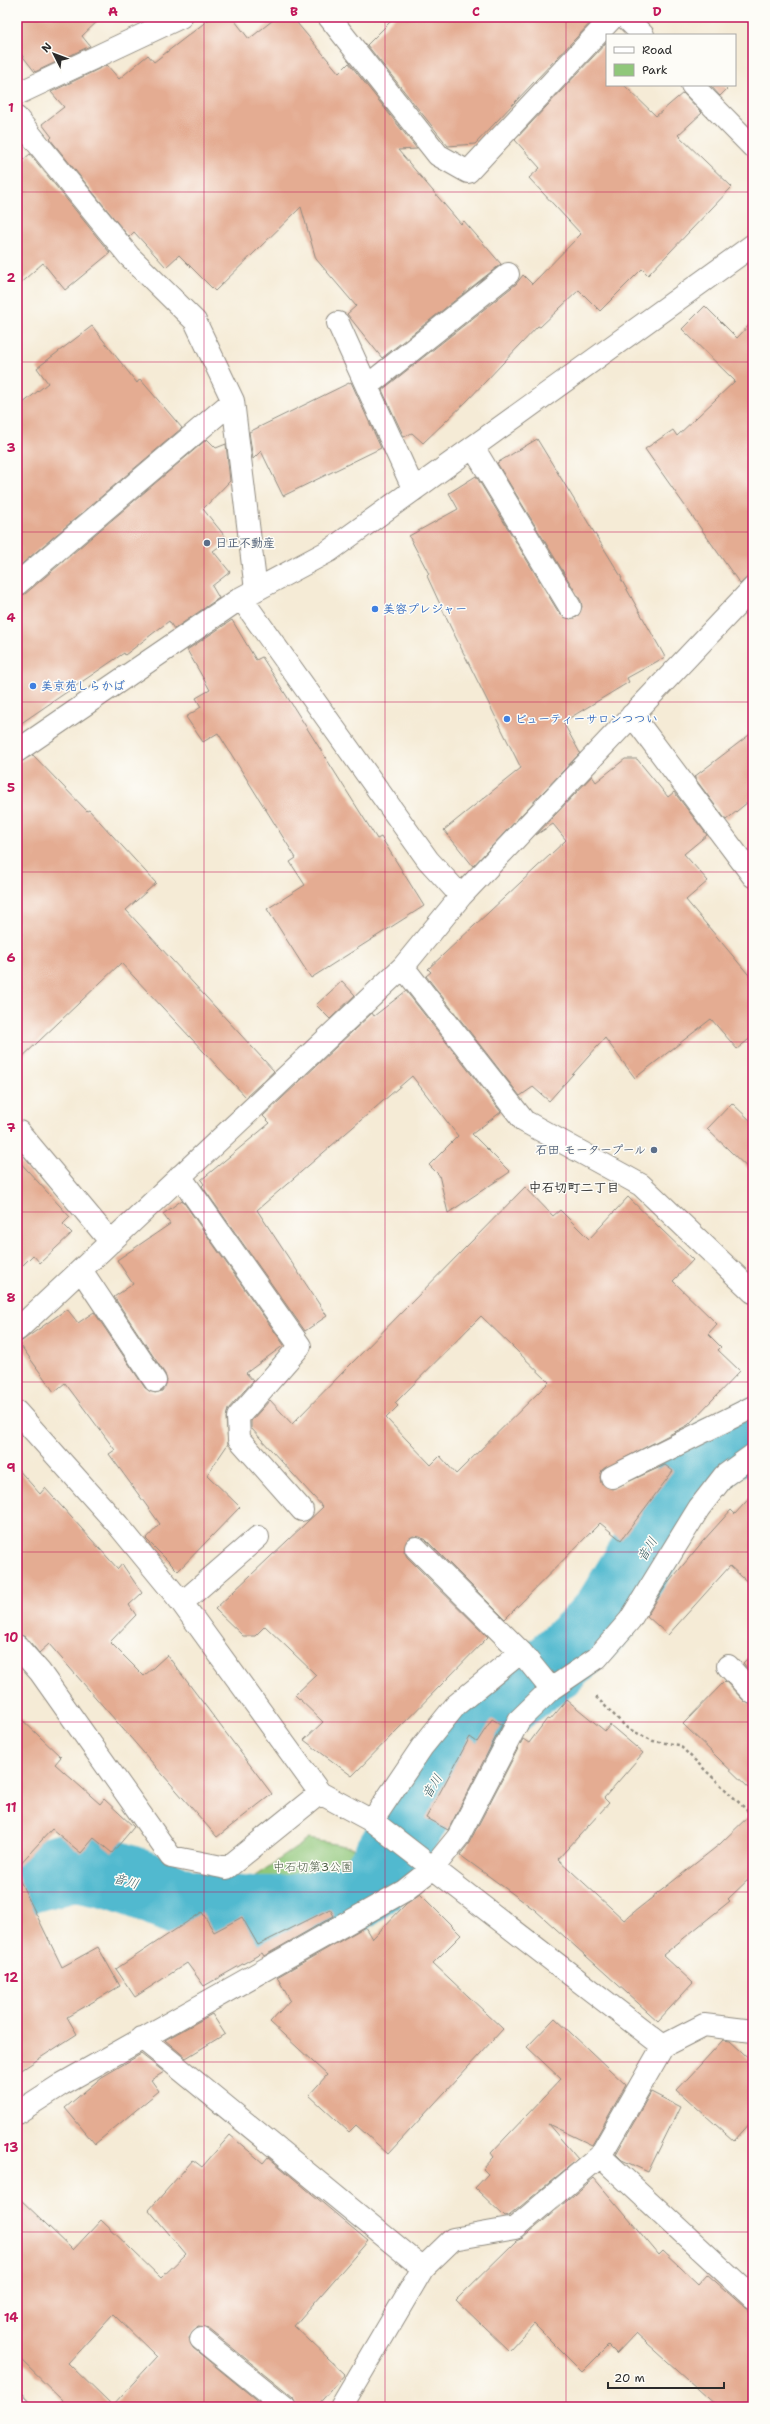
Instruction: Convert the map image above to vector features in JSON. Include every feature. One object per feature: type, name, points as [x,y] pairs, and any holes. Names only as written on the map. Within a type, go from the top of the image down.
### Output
[{"type":"street","points":[[17,94],[181,17]]},
{"type":"street","points":[[329,17],[438,155],[468,172],[613,17]]},
{"type":"street","points":[[625,17],[642,34]]},
{"type":"street","points":[[693,86],[753,147]]},
{"type":"street","points":[[17,118],[129,256],[195,321],[233,401],[249,594],[428,860],[461,896]]},
{"type":"street","points":[[17,751],[249,594],[329,551],[753,245]]},
{"type":"street","points":[[366,386],[508,274]]},
{"type":"street","points":[[338,323],[414,490]]},
{"type":"street","points":[[17,584],[233,401]]},
{"type":"street","points":[[473,447],[570,607]]},
{"type":"street","points":[[17,1330],[403,967],[461,896],[753,588]]},
{"type":"street","points":[[632,715],[753,876]]},
{"type":"street","points":[[403,967],[524,1121],[641,1185],[753,1292]]},
{"type":"street","points":[[18,1132],[111,1242]]},
{"type":"street","points":[[180,1176],[300,1346],[238,1417],[239,1439],[302,1510]]},
{"type":"street","points":[[81,1270],[155,1381]]},
{"type":"street","points":[[612,1477],[753,1407]]},
{"type":"street","points":[[17,1412],[118,1525],[182,1603],[320,1793],[376,1824],[663,2046]]},
{"type":"street","points":[[17,2113],[62,2084],[142,2038],[404,1891],[428,1864],[458,1837],[519,1720],[549,1686],[597,1658],[630,1620],[699,1508],[724,1476],[753,1455]]},
{"type":"street","points":[[182,1603],[258,1537]]},
{"type":"street","points":[[416,1548],[524,1656],[549,1686]]},
{"type":"street","points":[[17,1646],[40,1672],[171,1857],[227,1868],[320,1793]]},
{"type":"street","points":[[376,1824],[422,1747],[456,1705],[524,1656]]},
{"type":"street","points":[[728,1666],[753,1693]]},
{"type":"street","points":[[341,2407],[423,2268],[453,2239],[515,2228],[600,2156],[663,2046],[704,2025],[753,2031]]},
{"type":"street","points":[[142,2038],[423,2268]]},
{"type":"street","points":[[600,2156],[753,2298]]},
{"type":"street","points":[[202,2339],[285,2407]]},
{"type":"street","points":[[17,2404],[20,2407]]},
{"type":"path","points":[[573,1673],[627,1728],[653,1741],[679,1745],[753,1816]]},
{"type":"green space","name":"中石切第3公園","points":[[309,1839],[375,1852],[353,1880],[291,1901],[226,1896]]},
{"type":"building","points":[[17,17],[102,17],[82,36],[90,46],[35,72],[17,49]]},
{"type":"building","points":[[212,17],[232,17],[249,39],[277,17],[292,17],[339,73],[349,63],[417,149],[398,150],[461,224],[464,221],[501,264],[382,358],[347,314],[356,306],[316,259],[301,207],[215,291],[179,255],[166,267],[134,232],[129,237],[50,139],[52,137],[42,124],[64,107],[51,92],[107,65],[119,79],[148,55],[154,62]]},
{"type":"building","points":[[395,17],[596,17],[475,144],[448,146],[367,45]]},
{"type":"building","points":[[606,43],[606,86],[625,86],[656,116],[683,93],[702,113],[678,135],[732,187],[648,275],[642,269],[600,311],[579,290],[540,327],[538,326],[467,401],[423,443],[412,433],[404,437],[382,390],[516,284],[523,275],[532,284],[581,234],[529,178],[540,168],[515,140]]},
{"type":"building","points":[[711,86],[724,86],[727,89],[720,96]]},
{"type":"building","points":[[30,154],[110,253],[65,290],[43,263],[17,286],[17,165]]},
{"type":"building","points":[[705,306],[737,338],[753,321],[753,576],[749,576],[740,584],[645,449],[673,430],[677,436],[735,381],[682,329]]},
{"type":"building","points":[[92,326],[137,383],[140,379],[182,428],[17,568],[17,408],[48,383],[37,368]]},
{"type":"building","points":[[351,382],[381,448],[283,496],[261,451],[253,459],[249,432]]},
{"type":"building","points":[[207,439],[216,448],[226,444],[230,481],[203,509],[228,540],[213,551],[230,572],[212,586],[219,598],[174,629],[169,621],[125,655],[124,653],[17,726],[17,596],[25,594]]},
{"type":"building","points":[[537,439],[622,578],[621,579],[665,657],[627,678],[629,682],[563,722],[580,753],[473,866],[444,830],[521,768],[450,626],[427,576],[429,574],[409,536],[458,509],[449,493],[476,476],[559,613],[570,619],[577,617],[582,607],[581,601],[497,463]]},
{"type":"building","points":[[232,620],[256,660],[262,657],[377,839],[381,837],[424,906],[311,978],[267,909],[305,885],[290,862],[296,858],[218,733],[203,742],[186,717],[201,707],[196,698],[210,690],[187,650]]},
{"type":"building","points":[[753,732],[753,798],[726,820],[694,777]]},
{"type":"building","points":[[33,755],[87,811],[89,810],[156,883],[126,910],[274,1071],[246,1097],[121,963],[17,1062],[17,763]]},
{"type":"building","points":[[625,759],[637,759],[668,797],[674,792],[707,835],[684,854],[708,881],[686,900],[753,980],[753,1036],[737,1049],[711,1019],[635,1078],[605,1038],[549,1101],[533,1087],[520,1096],[426,976],[431,972],[428,969],[566,840],[553,824],[536,835],[592,776],[596,782]]},
{"type":"building","points":[[342,981],[355,995],[330,1019],[316,1005]]},
{"type":"building","points":[[406,991],[501,1112],[472,1134],[510,1172],[448,1213],[439,1175],[429,1165],[458,1136],[412,1076],[257,1210],[327,1316],[305,1331],[202,1186],[204,1184],[201,1180],[270,1123],[263,1116],[372,1013],[374,1016]]},
{"type":"building","points":[[732,1103],[753,1123],[753,1173],[707,1129]]},
{"type":"building","points":[[17,1159],[70,1217],[63,1224],[72,1233],[40,1263],[33,1255],[17,1271]]},
{"type":"building","points":[[525,1187],[553,1216],[560,1210],[589,1239],[628,1197],[693,1260],[673,1281],[717,1324],[708,1334],[721,1347],[718,1350],[740,1371],[688,1425],[602,1470],[600,1477],[601,1483],[612,1489],[665,1465],[673,1471],[621,1540],[600,1523],[505,1619],[425,1539],[413,1536],[407,1540],[404,1551],[407,1557],[488,1637],[352,1776],[304,1740],[323,1722],[295,1695],[316,1675],[265,1626],[255,1636],[243,1636],[215,1609],[323,1507],[251,1428],[251,1421],[270,1400],[292,1424]],"holes":[[[481,1316],[549,1382],[456,1474],[440,1456],[431,1465],[386,1418],[398,1406],[395,1403]]]},
{"type":"building","points":[[182,1200],[284,1345],[246,1373],[253,1381],[228,1409],[226,1418],[228,1444],[207,1475],[240,1507],[178,1571],[146,1539],[160,1524],[109,1454],[115,1450],[65,1383],[54,1392],[19,1343],[67,1309],[78,1323],[94,1312],[145,1388],[155,1393],[162,1391],[167,1381],[165,1374],[114,1297],[133,1284],[117,1260],[170,1224],[163,1214]]},
{"type":"building","points":[[17,1468],[40,1494],[45,1488],[118,1569],[122,1564],[142,1593],[129,1605],[136,1615],[110,1642],[144,1676],[167,1655],[272,1794],[217,1837],[49,1644],[39,1653],[26,1637],[17,1634]]},
{"type":"building","points":[[753,1494],[753,1587],[730,1566],[668,1635],[647,1616],[665,1587],[703,1541],[731,1510],[735,1514]]},
{"type":"building","points":[[753,1653],[753,1675],[743,1663]]},
{"type":"building","points":[[725,1681],[744,1701],[753,1705],[753,1792],[683,1724]]},
{"type":"building","points":[[567,1700],[605,1731],[610,1725],[643,1753],[604,1798],[609,1803],[558,1859],[624,1920],[720,1844],[753,1812],[753,1875],[728,1899],[730,1901],[663,1955],[693,1983],[658,2021],[535,1910],[460,1855],[469,1843],[523,1739],[529,1743],[547,1719],[550,1720]]},
{"type":"building","points":[[17,1715],[61,1757],[55,1764],[100,1804],[104,1799],[134,1827],[112,1853],[94,1838],[81,1853],[52,1829],[17,1867]]},
{"type":"building","points":[[492,1719],[502,1725],[448,1830],[426,1818],[470,1737],[477,1742]]},
{"type":"building","points":[[17,1875],[62,1967],[98,1947],[120,1986],[67,2017],[77,2034],[17,2073]]},
{"type":"building","points":[[420,1894],[461,1935],[433,1963],[503,2029],[388,2154],[356,2125],[349,2132],[309,2095],[327,2075],[270,2022],[290,2000],[277,1977],[365,1927],[372,1939],[406,1904]]},
{"type":"building","points":[[330,1909],[334,1916],[264,1956],[262,1953],[204,1986],[187,1963],[135,1997],[116,1969],[202,1912],[214,1932],[242,1917],[258,1945]]},
{"type":"building","points":[[212,2014],[225,2034],[186,2058],[165,2040]]},
{"type":"building","points":[[555,2018],[626,2085],[592,2145],[548,2124],[578,2159],[509,2216],[505,2217],[475,2188],[488,2174],[483,2169],[494,2157],[491,2153],[561,2079],[527,2047]]},
{"type":"building","points":[[723,2040],[730,2041],[753,2062],[753,2120],[734,2141],[677,2090]]},
{"type":"building","points":[[141,2054],[164,2072],[151,2080],[159,2091],[95,2144],[65,2108],[102,2077]]},
{"type":"building","points":[[651,2092],[680,2107],[648,2172],[622,2160],[616,2154]]},
{"type":"building","points":[[230,2135],[263,2163],[268,2157],[368,2241],[294,2326],[345,2374],[316,2407],[297,2407],[293,2397],[209,2329],[197,2327],[189,2337],[193,2348],[265,2407],[69,2407],[17,2356],[17,2196],[73,2250],[101,2220],[161,2278],[186,2254],[149,2210],[193,2160],[202,2167]],"holes":[[[113,2314],[157,2357],[112,2406],[68,2363]]]},
{"type":"building","points":[[594,2178],[659,2255],[663,2251],[698,2284],[707,2274],[753,2315],[753,2407],[718,2407],[636,2333],[616,2354],[608,2346],[582,2372],[534,2324],[509,2351],[456,2300],[516,2241],[523,2238]]},
{"type":"waterway","name":"音川","points":[[17,1882],[72,1866],[114,1875],[150,1888],[185,1904],[251,1911],[282,1911],[349,1900],[373,1883],[447,1762],[479,1722],[557,1663],[587,1635],[608,1612],[682,1491],[719,1450],[753,1433]]},
{"type":"place","name":"日正不動産","points":[[207,543]]},
{"type":"place","name":"美容プレジャー","points":[[375,609]]},
{"type":"place","name":"美京苑しらかば","points":[[33,686]]},
{"type":"place","name":"ビューティーサロンつつい","points":[[507,719]]},
{"type":"place","name":"石田 モータープール","points":[[654,1150]]},
{"type":"district","name":"中石切町二丁目","points":[[574,1187]]}]
